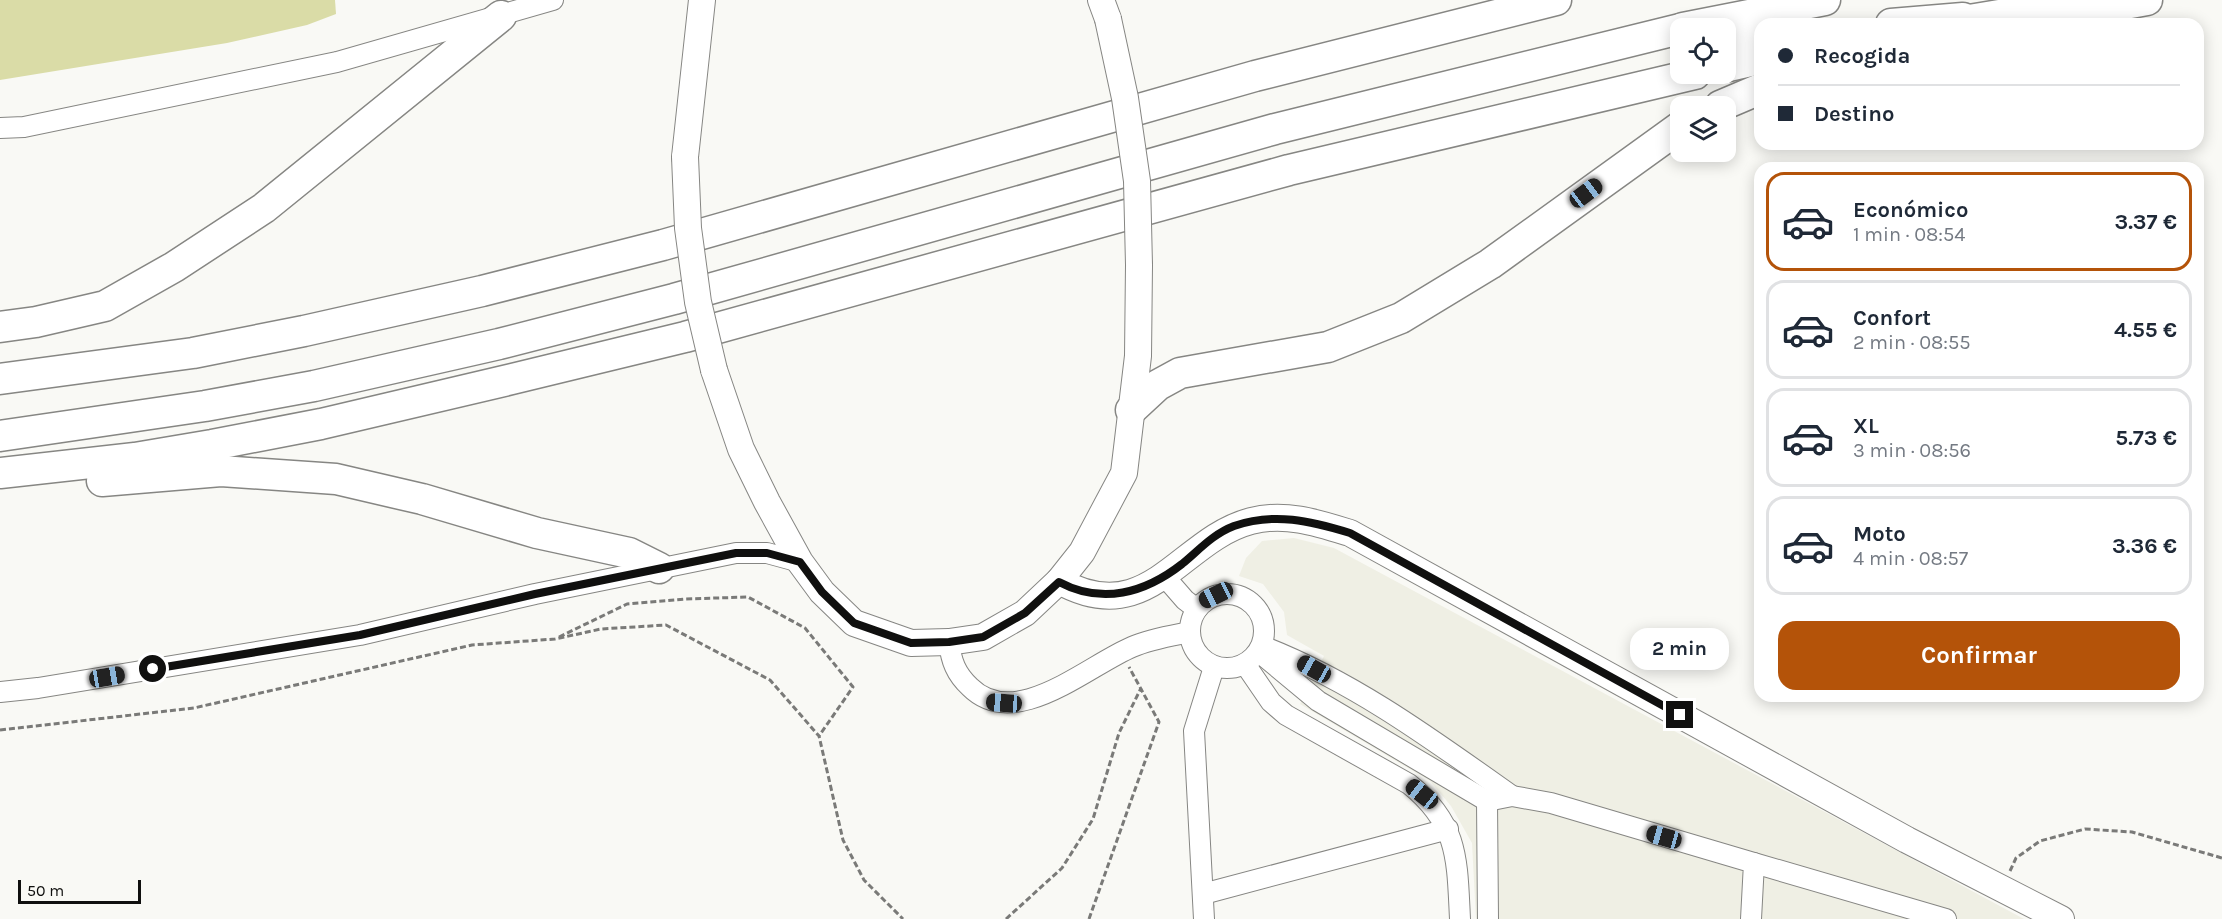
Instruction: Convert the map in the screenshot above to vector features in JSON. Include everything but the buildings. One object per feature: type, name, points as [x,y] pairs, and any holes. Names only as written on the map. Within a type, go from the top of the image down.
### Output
[{"type":"highway","points":[[1255,76],[1478,0]]},
{"type":"highway","points":[[0,379],[193,353],[482,291],[663,245],[1255,76],[1556,0]]},
{"type":"highway","points":[[1731,18],[1825,0]]},
{"type":"highway","points":[[2013,18],[2090,0]]},
{"type":"highway","points":[[2018,18],[2147,0]]},
{"type":"highway","points":[[0,327],[36,322],[105,306],[174,267],[264,208],[501,16]]},
{"type":"highway","points":[[0,436],[205,406],[314,386],[499,344],[674,299],[1275,129],[1670,32]]},
{"type":"highway","points":[[1736,40],[1754,38]]},
{"type":"highway","points":[[1548,61],[1670,48]]},
{"type":"highway","points":[[1736,64],[1754,60]]},
{"type":"highway","points":[[0,473],[135,458],[212,445],[321,423],[512,379],[685,337],[1289,170],[1670,80]]},
{"type":"highway","points":[[1736,99],[1754,92]]},
{"type":"highway","points":[[1131,410],[1158,385],[1180,373],[1328,347],[1401,318],[1490,264],[1670,134]]},
{"type":"highway","points":[[0,490],[220,471],[336,479],[422,499],[537,533],[629,553],[659,568]]},
{"type":"main road","points":[[702,0],[685,157],[688,228],[698,302],[714,370],[741,449],[800,562],[822,592],[854,623],[911,643],[949,642],[983,637],[1025,613],[1059,582],[1082,552],[1124,473],[1138,356],[1137,181],[1125,98],[1104,9]]},
{"type":"main road","points":[[1059,582],[1075,590],[1097,595],[1133,591],[1165,577],[1211,539],[1231,527],[1254,520],[1279,517],[1312,521],[1350,533],[1896,834],[2061,919]]},
{"type":"street","points":[[0,128],[24,127],[337,62],[553,0]]},
{"type":"street","points":[[0,692],[38,688],[360,635],[535,594],[736,553],[767,553],[800,562]]},
{"type":"street","points":[[1165,577],[1185,600],[1197,609]]},
{"type":"street","points":[[1460,919],[1455,850],[1448,829],[1422,794],[1409,784],[1286,715],[1270,702],[1256,654],[1265,634],[1264,622],[1259,611],[1246,599],[1228,593],[1216,595],[1205,600],[1197,609],[1191,620],[1190,632],[1197,653],[1214,666],[1225,669],[1256,654],[1295,659],[1394,715],[1512,796]]},
{"type":"street","points":[[949,642],[951,660],[960,676],[972,690],[992,702],[1016,704],[1034,699],[1148,641],[1190,632]]},
{"type":"street","points":[[1256,654],[1318,702],[1487,801],[1512,796],[1551,803],[1946,919]]},
{"type":"street","points":[[1204,919],[1194,731],[1214,666]]},
{"type":"street","points":[[1487,801],[1488,919]]},
{"type":"street","points":[[1203,894],[1448,829]]},
{"type":"street","points":[[1751,919],[1754,863]]},
{"type":"path","points":[[555,639],[627,604],[685,598],[748,597],[806,628],[853,687],[819,736]]},
{"type":"path","points":[[0,730],[194,708],[472,645],[555,639],[601,629],[666,625],[770,680],[819,736],[843,840],[864,880],[903,919]]},
{"type":"path","points":[[1089,919],[1159,722],[1121,653]]},
{"type":"path","points":[[1006,919],[1062,868],[1094,819],[1119,733],[1141,688]]},
{"type":"path","points":[[2001,888],[2016,858],[2040,841],[2085,829],[2132,832],[2222,858]]},
{"type":"shaded area","points":[[1294,538],[1334,548],[2024,919],[1476,919],[1472,843],[1451,806],[1430,781],[1300,704],[1324,656],[1287,635],[1284,612],[1263,584],[1239,576],[1246,558],[1262,541]]},
{"type":"green space","points":[[0,0],[335,0],[336,14],[307,25],[227,43],[0,80]]},
{"type":"route","points":[[153,669],[360,635],[535,594],[736,553],[767,553],[800,562],[822,592],[854,623],[911,643],[949,642],[983,637],[1025,613],[1059,582],[1075,590],[1097,595],[1113,595],[1149,585],[1165,577],[1211,539],[1231,527],[1254,520],[1279,517],[1312,521],[1350,533],[1680,715]]}]
